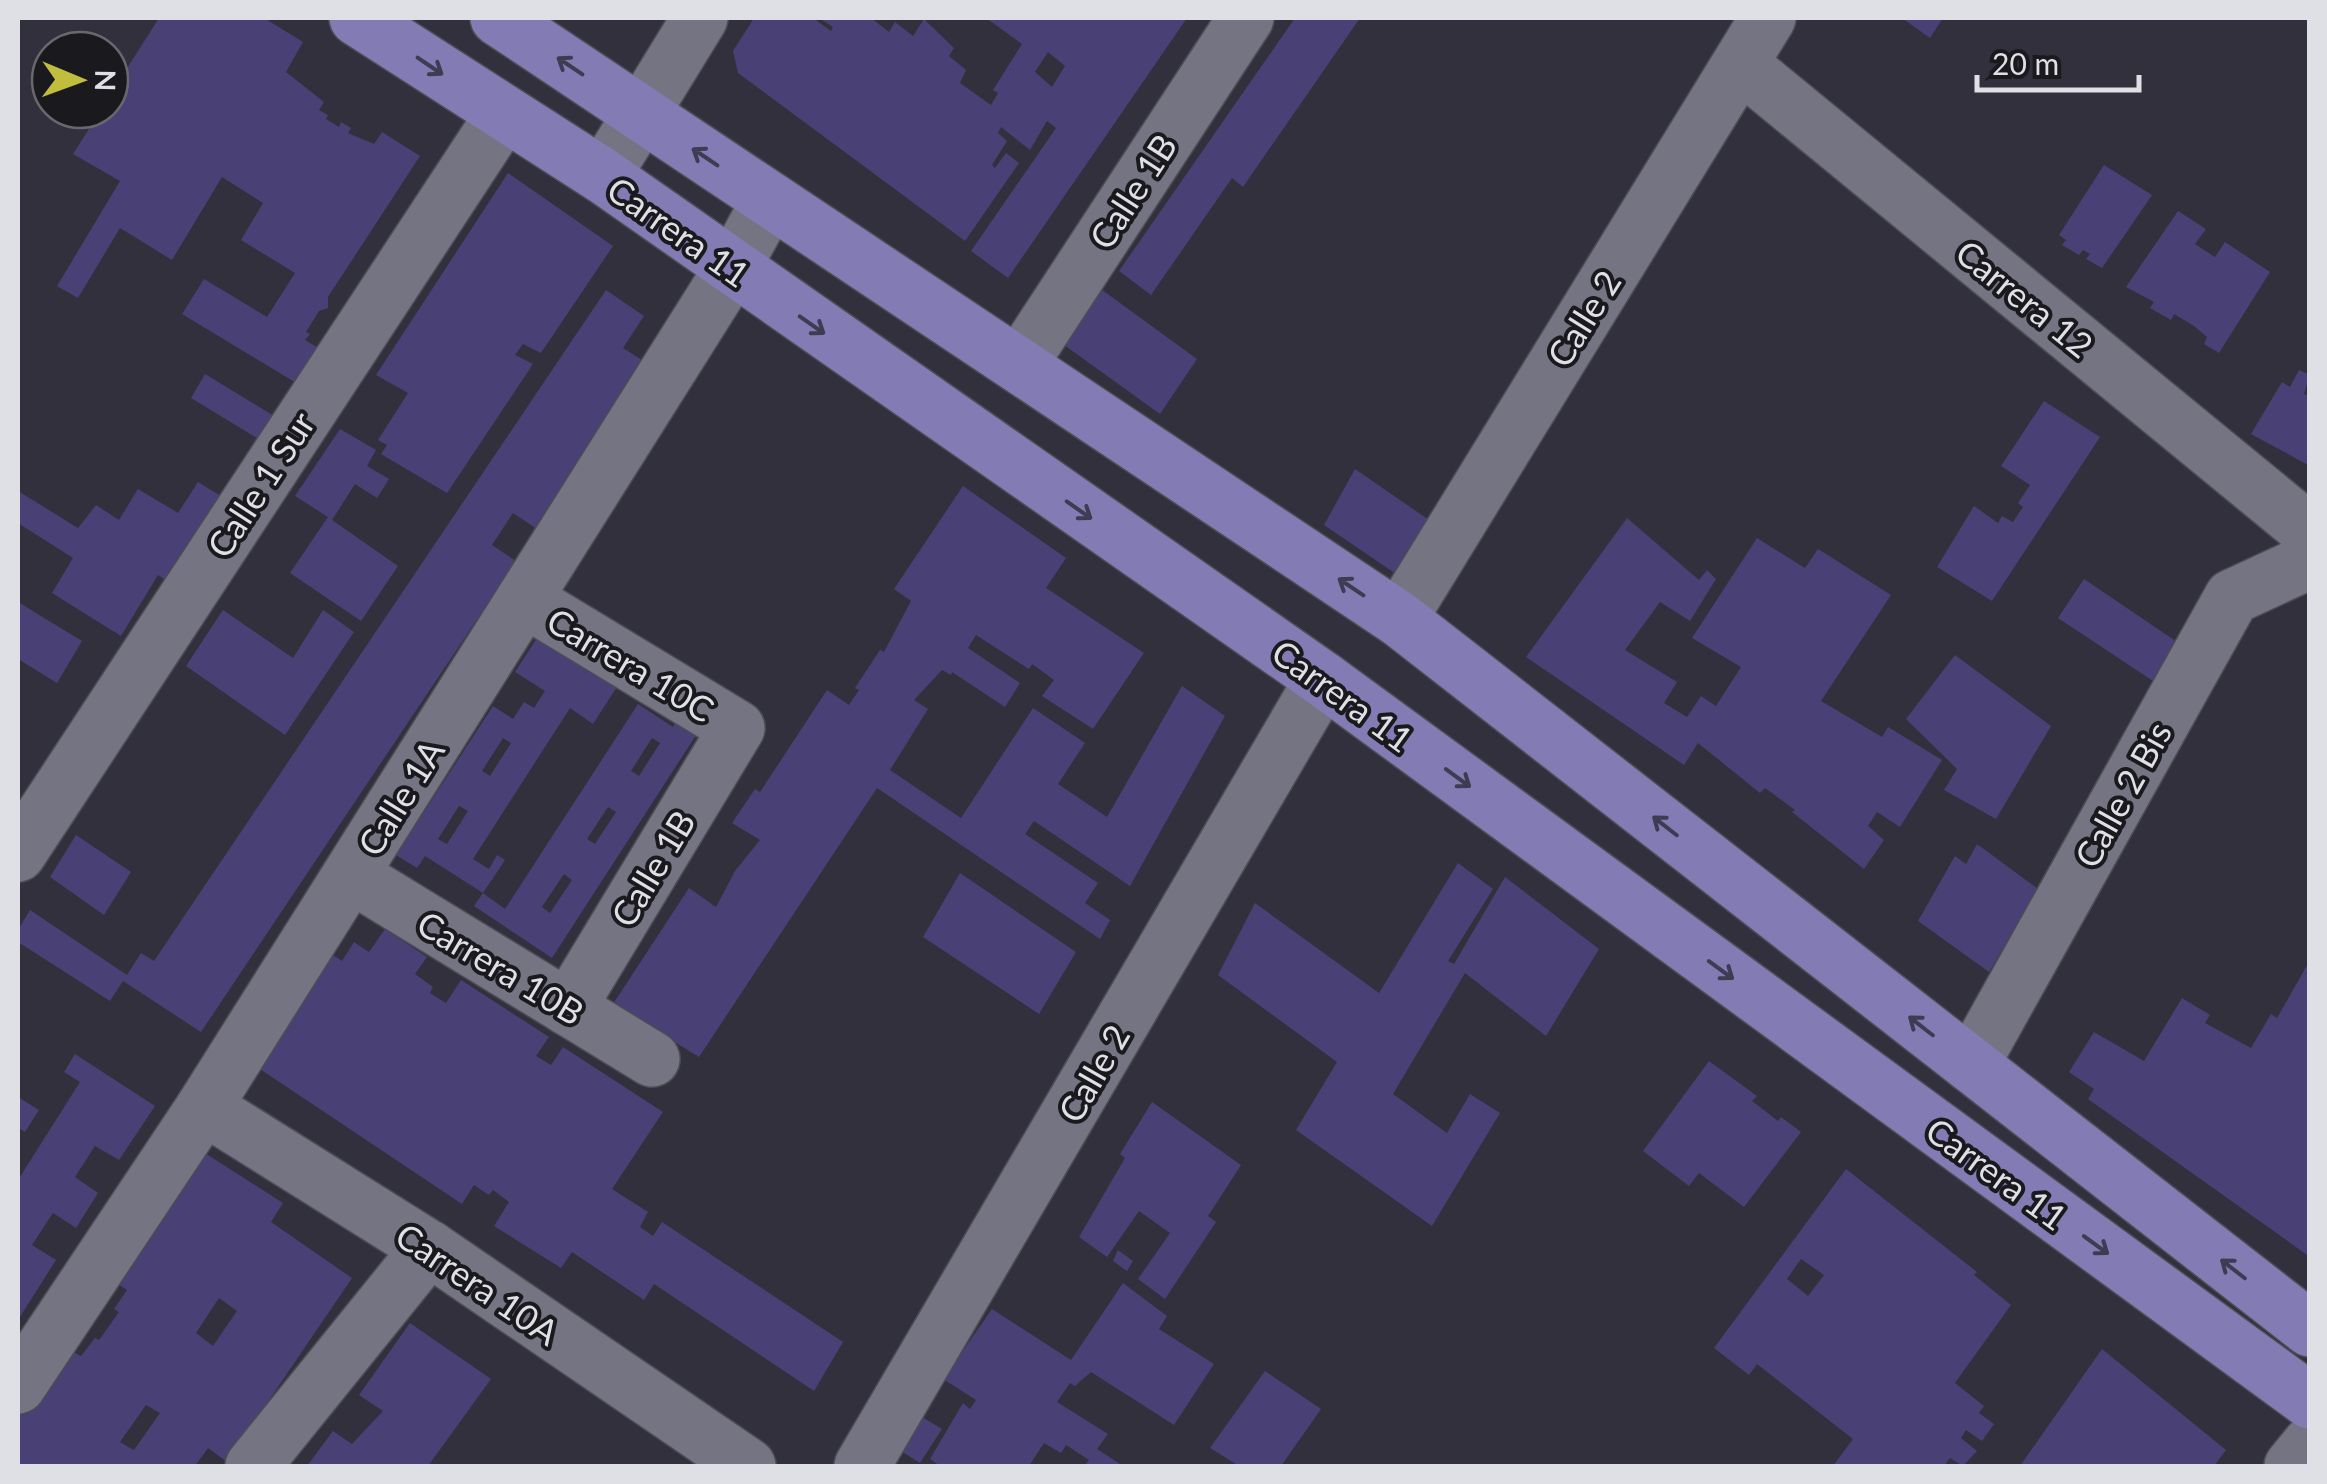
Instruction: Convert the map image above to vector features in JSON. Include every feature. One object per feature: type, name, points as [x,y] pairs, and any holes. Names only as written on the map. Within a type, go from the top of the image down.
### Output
[{"type":"main road","name":"Carrera 11","points":[[357,18],[603,176],[732,270],[1323,679],[2310,1401]]},
{"type":"main road","name":"Carrera 11","points":[[498,18],[1399,619],[2310,1329]]},
{"type":"street","points":[[603,176],[700,18]]},
{"type":"street","name":"Calle 1B","points":[[1019,365],[1246,18]]},
{"type":"street","name":"Calle 2","points":[[1399,619],[1768,18]]},
{"type":"street","name":"Carrera 12","points":[[1740,64],[2310,532]]},
{"type":"street","name":"Calle 1 Sur","points":[[18,854],[503,115]]},
{"type":"street","name":"Calle 1A","points":[[18,1386],[351,875],[732,270],[770,200]]},
{"type":"street","name":"Calle 2 Bis","points":[[1971,1064],[2232,597],[2310,560]]},
{"type":"street","name":"Carrera 10C","points":[[524,600],[737,728]]},
{"type":"street","name":"Calle 2","points":[[862,1466],[1323,679]]},
{"type":"street","name":"Calle 1B","points":[[568,1008],[737,728]]},
{"type":"street","name":"Carrera 10B","points":[[351,875],[652,1059]]},
{"type":"street","name":"Carrera 10A","points":[[204,1106],[429,1248],[748,1466]]},
{"type":"street","points":[[253,1466],[429,1248]]},
{"type":"street","points":[[2292,1466],[2310,1444]]},
{"type":"building","points":[[159,18],[264,18],[303,42],[286,72],[324,102],[319,110],[328,115],[326,119],[339,127],[341,122],[351,128],[348,133],[374,144],[382,132],[420,156],[328,297],[328,308],[319,311],[306,332],[310,334],[305,340],[320,349],[298,384],[182,314],[204,279],[267,317],[295,273],[241,240],[263,203],[222,177],[172,260],[120,228],[78,298],[57,286],[120,181],[73,154],[88,130],[130,130],[130,64]]},
{"type":"building","points":[[754,18],[813,18],[831,31],[833,27],[819,18],[871,18],[889,32],[895,22],[913,36],[924,19],[954,48],[949,56],[966,70],[960,83],[991,105],[998,93],[993,90],[1022,44],[986,18],[1187,18],[1008,278],[971,251],[1056,128],[1047,121],[1030,150],[1001,127],[998,133],[1007,141],[992,165],[995,168],[1006,153],[1019,163],[965,241],[738,73],[733,51]],"holes":[[[1048,52],[1065,66],[1052,87],[1035,72]]]},
{"type":"building","points":[[1295,18],[1360,18],[1243,187],[1232,178],[1151,295],[1119,271]]},
{"type":"building","points":[[1902,18],[1943,18],[1930,38]]},
{"type":"building","points":[[2104,165],[2152,195],[2102,268],[2086,259],[2090,254],[2083,250],[2079,255],[2062,245],[2066,240],[2059,235]]},
{"type":"building","points":[[508,173],[613,246],[541,353],[523,344],[515,355],[533,364],[447,493],[381,454],[387,445],[378,440],[408,393],[376,375]]},
{"type":"building","points":[[2178,211],[2206,229],[2195,244],[2215,257],[2225,242],[2270,272],[2219,353],[2204,344],[2207,337],[2194,326],[2174,314],[2171,320],[2150,308],[2154,302],[2126,287]]},
{"type":"building","points":[[1098,287],[1197,359],[1160,414],[1060,342]]},
{"type":"building","points":[[606,290],[644,316],[623,348],[648,364],[537,529],[513,513],[492,545],[516,561],[201,1032],[123,981],[110,1001],[18,942],[18,930],[30,910],[127,975],[141,953],[154,961]]},
{"type":"building","points":[[2299,370],[2310,375],[2304,394],[2310,397],[2310,466],[2251,434],[2282,382],[2290,387]]},
{"type":"building","points":[[205,374],[289,425],[275,449],[191,398]]},
{"type":"building","points":[[2044,401],[2100,437],[1992,601],[1937,567],[1974,506],[1998,523],[2002,516],[2013,522],[2023,507],[2018,503],[2030,485],[2001,466]]},
{"type":"building","points":[[340,429],[376,450],[367,466],[389,479],[377,498],[355,484],[332,520],[398,566],[361,621],[290,573],[328,517],[295,496]]},
{"type":"building","points":[[1355,469],[1429,520],[1399,576],[1324,525]]},
{"type":"building","points":[[198,482],[239,507],[186,593],[158,575],[121,636],[52,593],[73,558],[18,523],[18,491],[78,528],[96,505],[119,520],[138,489],[178,513]]},
{"type":"building","points":[[963,486],[1066,558],[1046,588],[1144,653],[1093,729],[1042,696],[1054,680],[976,635],[968,648],[1020,683],[1005,707],[952,672],[951,675],[942,670],[914,700],[928,709],[890,770],[961,818],[1033,708],[1085,743],[1058,784],[1107,817],[1182,686],[1225,716],[1130,886],[1034,821],[1025,834],[1098,883],[1085,903],[1110,920],[1100,939],[877,788],[699,1057],[613,1004],[689,888],[716,907],[735,871],[760,840],[732,823],[755,789],[760,792],[827,690],[849,705],[859,690],[855,688],[880,650],[884,652],[911,601],[894,589]]},
{"type":"building","points":[[1627,518],[1699,580],[1707,570],[1716,579],[1690,621],[1660,602],[1625,650],[1677,682],[1664,703],[1687,717],[1701,696],[1716,706],[1741,667],[1692,638],[1757,538],[1805,568],[1818,549],[1891,595],[1821,701],[1882,737],[1888,727],[1942,760],[1900,827],[1877,812],[1868,826],[1884,840],[1864,869],[1792,812],[1795,810],[1765,788],[1760,793],[1698,743],[1684,765],[1526,657]]},
{"type":"building","points":[[2084,579],[2180,644],[2153,681],[2058,618]]},
{"type":"building","points":[[18,602],[82,641],[57,683],[18,659]]},
{"type":"building","points":[[223,610],[293,658],[323,610],[354,632],[285,735],[186,666]]},
{"type":"building","points":[[546,624],[624,676],[593,724],[570,708],[473,859],[489,869],[497,855],[505,860],[483,893],[425,856],[417,868],[396,855],[493,706],[513,719],[524,702],[534,708],[545,691],[515,672]],"holes":[[[503,738],[511,743],[490,776],[482,771]],[[459,806],[468,811],[447,844],[438,839]]]},
{"type":"building","points":[[1955,655],[2051,726],[1996,819],[1944,790],[1957,769],[1906,719]]},
{"type":"building","points":[[638,704],[673,727],[681,713],[702,726],[552,958],[474,906],[483,893],[505,909]],"holes":[[[652,738],[660,743],[639,776],[631,771]],[[608,807],[616,812],[595,844],[587,839]],[[564,874],[572,880],[550,913],[542,907]]]},
{"type":"building","points":[[76,835],[131,872],[104,915],[50,877]]},
{"type":"building","points":[[1977,844],[2038,889],[1989,972],[1918,921],[1955,856],[1966,864]]},
{"type":"building","points":[[1458,863],[1493,889],[1448,961],[1454,964],[1505,877],[1599,949],[1546,1036],[1465,973],[1393,1094],[1447,1133],[1470,1094],[1500,1113],[1432,1226],[1296,1130],[1337,1062],[1218,975],[1255,903],[1379,993]]},
{"type":"building","points":[[960,873],[1076,952],[1039,1014],[923,937]]},
{"type":"building","points":[[385,929],[427,957],[415,974],[433,987],[430,993],[446,1003],[461,980],[549,1037],[536,1056],[551,1065],[563,1047],[663,1112],[612,1189],[648,1212],[640,1227],[653,1236],[662,1222],[843,1342],[814,1391],[654,1284],[644,1300],[572,1252],[561,1268],[494,1226],[509,1202],[493,1190],[489,1195],[474,1185],[462,1204],[251,1063],[321,947],[342,961],[354,942],[369,952]]},
{"type":"building","points":[[2310,960],[2310,1257],[2088,1099],[2094,1089],[2069,1072],[2094,1032],[2144,1061],[2182,998],[2210,1015],[2205,1023],[2251,1048],[2271,1014],[2277,1018]]},
{"type":"building","points":[[75,1054],[155,1106],[119,1160],[95,1146],[75,1177],[98,1193],[76,1228],[53,1213],[32,1245],[56,1260],[18,1320],[18,1180],[80,1082],[64,1072]]},
{"type":"building","points":[[1709,1061],[1757,1096],[1752,1101],[1778,1121],[1781,1117],[1801,1132],[1744,1207],[1699,1173],[1689,1186],[1643,1151]]},
{"type":"building","points":[[18,1097],[39,1110],[25,1132],[18,1128]]},
{"type":"building","points":[[1152,1102],[1241,1165],[1208,1216],[1216,1222],[1165,1299],[1138,1279],[1170,1233],[1139,1211],[1107,1257],[1079,1237],[1125,1158],[1120,1154]]},
{"type":"building","points":[[197,1148],[283,1203],[271,1222],[352,1278],[227,1462],[208,1448],[195,1466],[18,1466],[18,1418],[66,1348],[81,1356],[95,1338],[99,1340],[119,1312],[114,1309],[127,1290],[112,1280]],"holes":[[[219,1298],[237,1311],[213,1346],[196,1333]],[[146,1405],[160,1413],[134,1450],[120,1442]]]},
{"type":"building","points":[[1846,1169],[1977,1272],[1974,1275],[2011,1305],[1955,1383],[1984,1406],[1979,1413],[1994,1424],[1982,1441],[1966,1430],[1961,1438],[1977,1451],[1963,1466],[1950,1458],[1944,1466],[1833,1466],[1853,1439],[1757,1364],[1749,1375],[1714,1348]],"holes":[[[1801,1259],[1824,1275],[1808,1296],[1787,1279]]]},
{"type":"building","points":[[1118,1250],[1133,1261],[1127,1271],[1113,1261]]},
{"type":"building","points":[[1123,1283],[1167,1316],[1159,1329],[1214,1364],[1174,1425],[1091,1372],[1075,1386],[1070,1383],[1057,1402],[1108,1434],[1097,1449],[1123,1466],[1084,1466],[1089,1460],[1066,1445],[1061,1453],[1044,1443],[1029,1466],[940,1466],[930,1459],[963,1403],[970,1409],[976,1400],[943,1379],[992,1309],[1071,1360]]},
{"type":"building","points":[[410,1323],[491,1379],[428,1466],[307,1466],[333,1431],[352,1444],[383,1411],[359,1395]]},
{"type":"building","points":[[2102,1349],[2226,1450],[2214,1466],[2020,1466]]},
{"type":"building","points":[[1265,1371],[1321,1409],[1281,1466],[1239,1466],[1210,1448]]},
{"type":"building","points":[[922,1417],[942,1429],[920,1463],[901,1451]]}]
